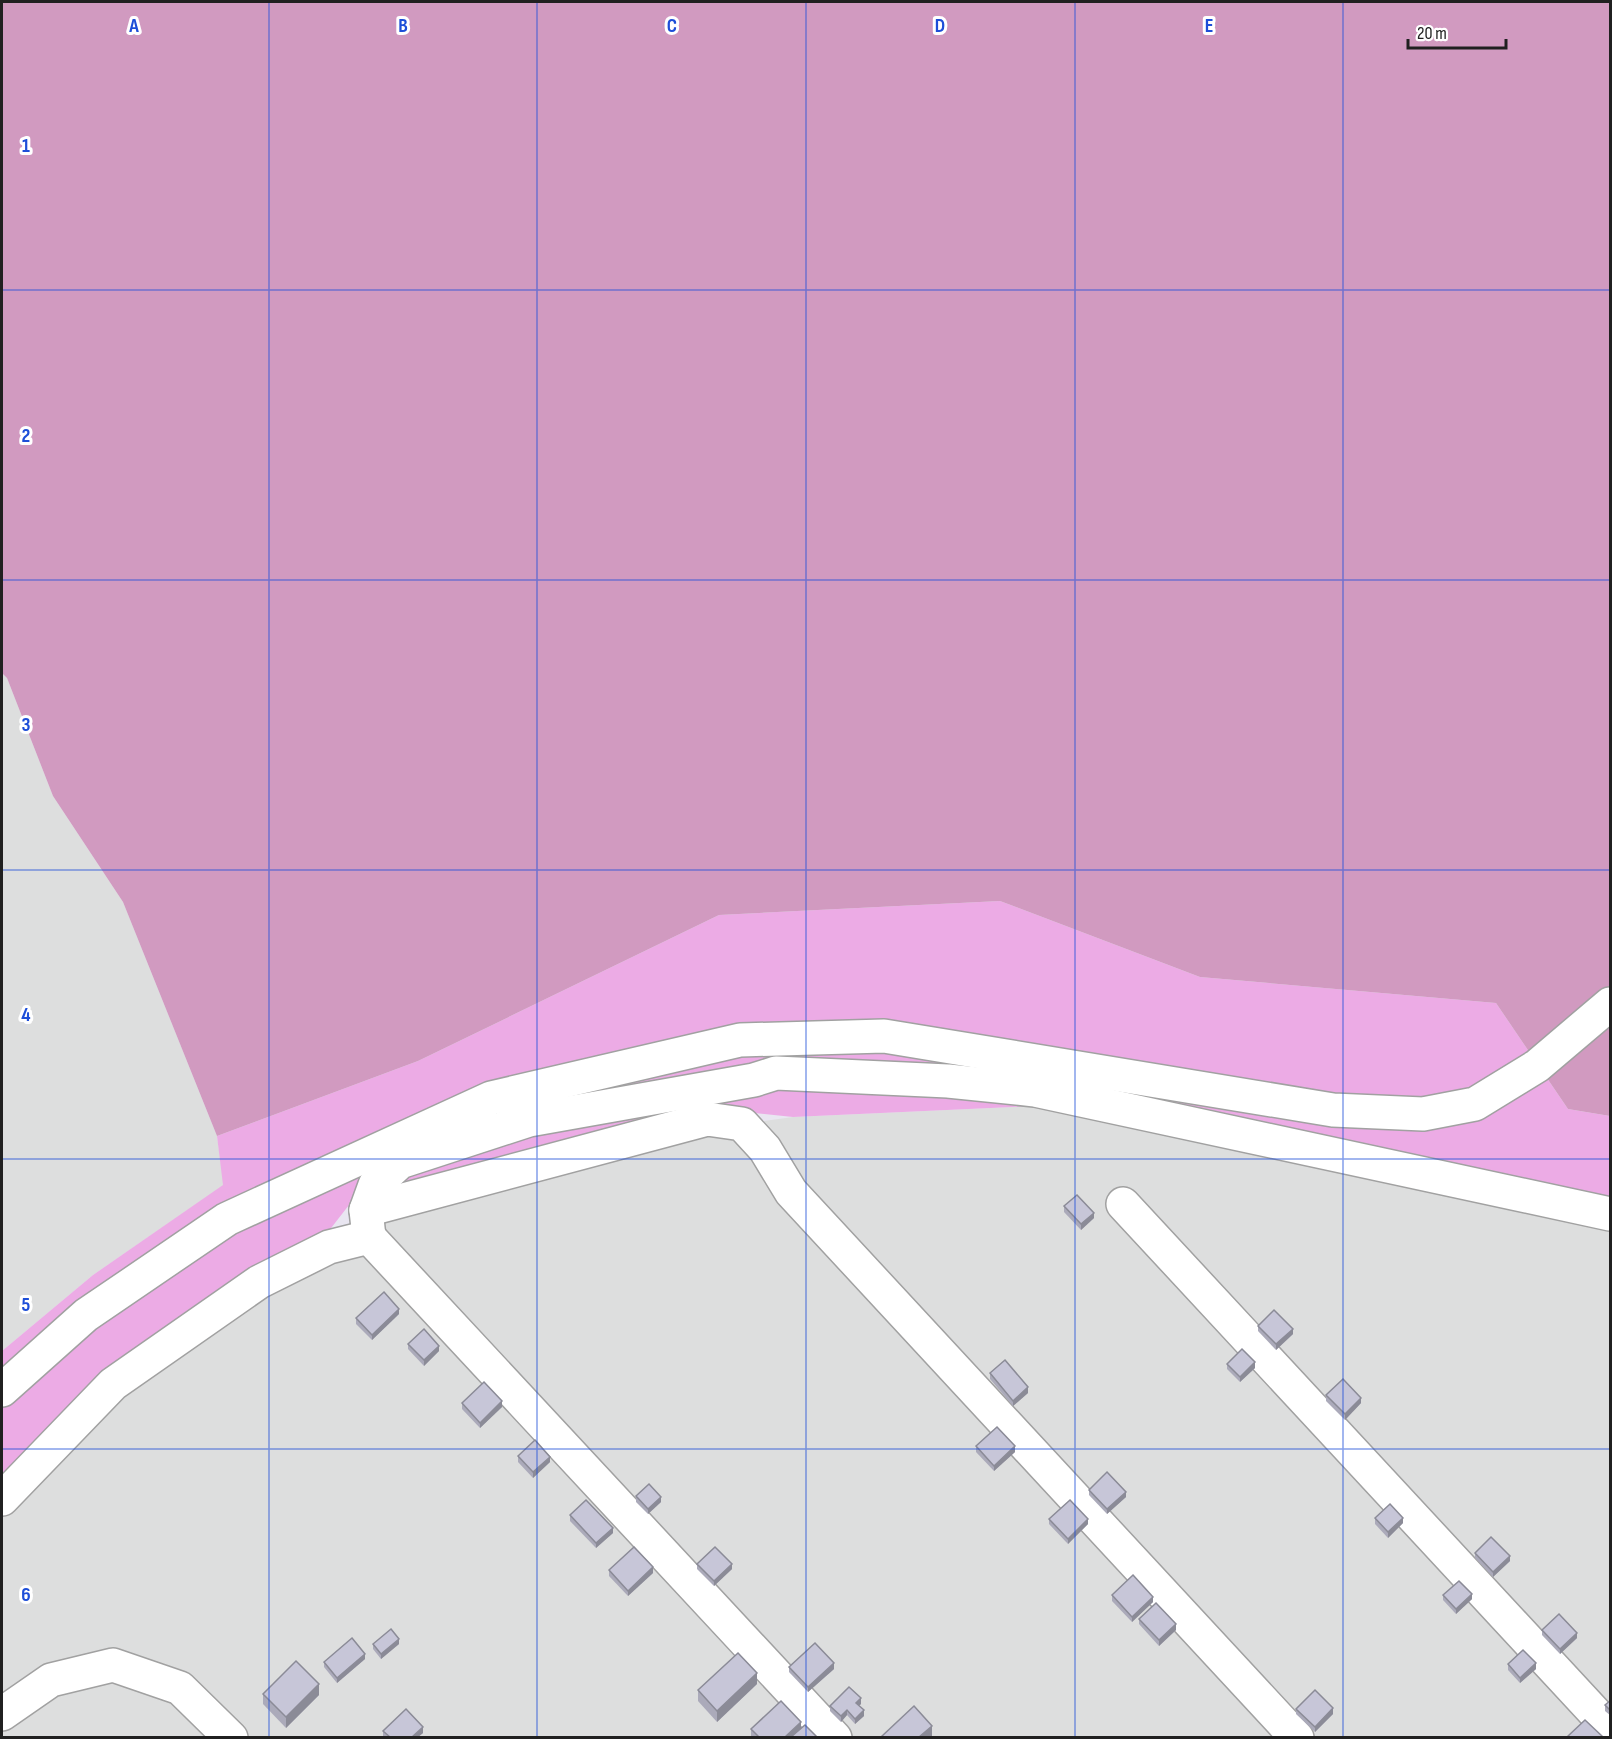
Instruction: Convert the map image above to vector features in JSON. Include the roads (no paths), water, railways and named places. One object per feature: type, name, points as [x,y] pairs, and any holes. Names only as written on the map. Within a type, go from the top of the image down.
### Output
[{"type":"street","points":[[2,1390],[87,1315],[227,1219],[491,1098],[740,1040],[884,1036],[1333,1110],[1423,1114],[1475,1104],[1537,1065],[1611,1004]]},
{"type":"street","points":[[367,1223],[375,1185],[400,1162],[529,1120],[754,1080],[776,1073],[948,1081],[1035,1090],[1611,1215]]},
{"type":"street","points":[[2,1499],[113,1384],[259,1282],[329,1247],[367,1223],[707,1119],[742,1124],[765,1149],[791,1192],[1297,1737]]},
{"type":"street","points":[[1123,1204],[1611,1729]]},
{"type":"street","points":[[367,1223],[835,1737]]},
{"type":"street","points":[[2,1713],[51,1680],[113,1665],[180,1688],[231,1737]]}]
